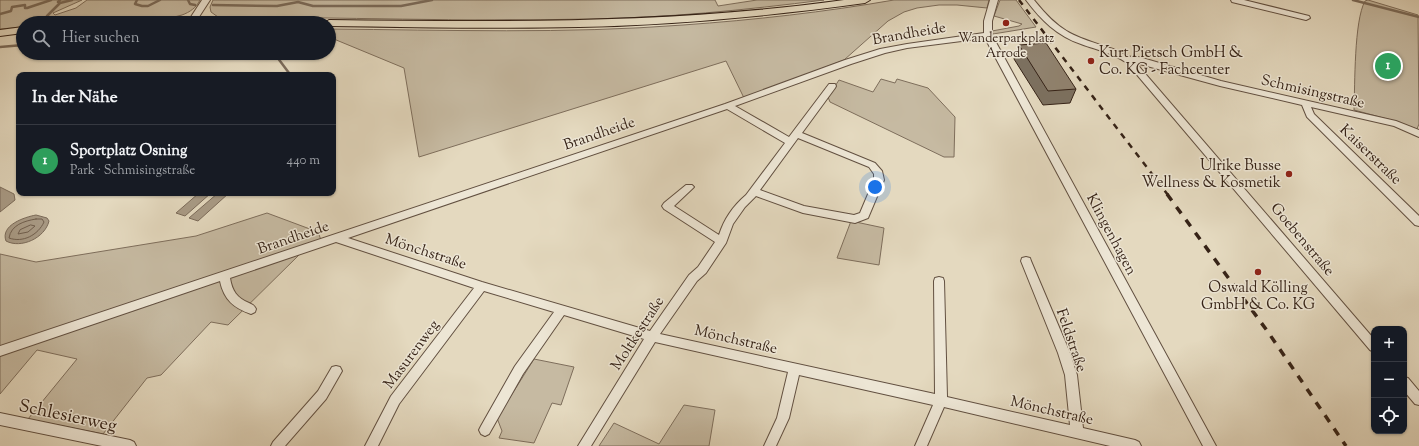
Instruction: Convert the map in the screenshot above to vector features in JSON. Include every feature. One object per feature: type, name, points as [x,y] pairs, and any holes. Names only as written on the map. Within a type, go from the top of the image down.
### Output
[{"type":"main road","points":[[336,23],[522,26],[616,23],[731,16],[865,0]]},
{"type":"main road","points":[[0,32],[16,31]]},
{"type":"street","points":[[196,16],[206,0]]},
{"type":"street","points":[[988,35],[988,21],[994,0]]},
{"type":"street","points":[[1030,0],[1048,23],[1063,33],[1075,40],[1118,54],[1130,61]]},
{"type":"street","points":[[1235,0],[1306,18]]},
{"type":"street","name":"Brandheide","points":[[0,351],[728,106],[883,51],[988,35]]},
{"type":"street","name":"Klingenhagen","points":[[988,35],[1210,446]]},
{"type":"street","name":"Schmisingstraße","points":[[1130,61],[1139,60],[1220,83],[1396,124],[1419,134]]},
{"type":"street","name":"Goebenstraße","points":[[1130,61],[1371,343]]},
{"type":"street","name":"Moltkestraße","points":[[584,446],[652,337],[693,278],[702,270],[721,241],[728,223],[754,191],[832,86]]},
{"type":"street","name":"Kaiserstraße","points":[[1306,104],[1310,115],[1419,222]]},
{"type":"street","points":[[728,106],[793,138],[872,165],[879,173],[879,180],[864,215],[855,218],[803,209],[754,191]]},
{"type":"street","points":[[689,187],[667,206],[721,241]]},
{"type":"street","name":"Mönchstraße","points":[[336,238],[482,286],[652,337],[1135,446]]},
{"type":"street","name":"Feldstraße","points":[[1026,261],[1064,353],[1071,375],[1077,432]]},
{"type":"street","points":[[224,276],[226,290],[232,299],[240,305],[251,309]]},
{"type":"street","points":[[921,446],[941,401],[939,281]]},
{"type":"street","name":"Masurenweg","points":[[371,446],[395,400],[482,286]]},
{"type":"street","points":[[485,430],[519,370],[562,309]]},
{"type":"street","points":[[770,446],[783,418],[795,369]]},
{"type":"street","points":[[277,446],[322,395],[336,371]]},
{"type":"street","points":[[1407,386],[1419,400]]},
{"type":"street","name":"Schlesierweg","points":[[0,419],[130,446]]},
{"type":"shaded area","points":[[0,0],[82,0],[53,13],[55,15],[76,8],[87,0],[200,0],[188,13],[178,16],[16,16],[16,28],[0,29]]},
{"type":"shaded area","points":[[213,0],[715,0],[718,6],[757,0],[824,0],[676,15],[587,19],[495,20],[336,18],[336,16],[217,16],[211,12],[210,7]]},
{"type":"shaded area","points":[[894,0],[989,0],[987,8],[939,5],[917,8],[904,12],[888,21],[844,60],[744,98],[726,61],[419,157],[404,68],[336,40],[336,29],[462,31],[595,30],[736,21]]},
{"type":"shaded area","points":[[1000,0],[1016,0],[1036,27],[993,34],[992,31],[1019,26],[1022,24],[994,16]]},
{"type":"shaded area","points":[[1368,0],[1418,15],[1419,124],[1417,129],[1354,110],[1357,37],[1361,10],[1365,1]]},
{"type":"shaded area","points":[[881,79],[895,83],[897,79],[928,88],[955,117],[954,157],[944,157],[830,102],[828,97],[839,80],[873,92]]},
{"type":"shaded area","points":[[267,213],[318,232],[321,240],[0,347],[0,254],[36,262],[196,236]]},
{"type":"shaded area","points":[[851,221],[884,228],[879,265],[837,258]]},
{"type":"shaded area","points":[[300,254],[228,325],[211,322],[161,375],[147,378],[103,434],[28,419],[77,359],[37,350],[0,394],[0,353]]},
{"type":"shaded area","points":[[534,359],[574,367],[561,405],[552,403],[534,443],[499,438],[502,431],[497,418]]},
{"type":"shaded area","points":[[684,405],[715,410],[709,446],[599,446],[614,423],[659,444]]},
{"type":"water","points":[[0,187],[14,194],[15,200],[0,212]]},
{"type":"water","points":[[196,196],[208,196],[185,216],[176,213]]},
{"type":"water","points":[[215,196],[226,196],[198,221],[189,218]]},
{"type":"water","points":[[36,215],[47,218],[49,221],[47,227],[38,237],[25,243],[18,244],[6,241],[5,235],[10,226],[20,220]]},
{"type":"building","points":[[1046,43],[1076,89],[1048,91],[1019,45]]},
{"type":"waterway","points":[[0,14],[11,11],[12,7],[25,5],[25,8],[27,8],[51,0]]},
{"type":"waterway","points":[[60,0],[58,2],[60,3]]},
{"type":"waterway","points":[[60,3],[72,0]]},
{"type":"waterway","points":[[137,0],[135,4],[142,6],[148,6],[160,0]]},
{"type":"waterway","points":[[188,0],[190,4],[195,5]]},
{"type":"waterway","points":[[213,5],[277,6],[298,2],[313,6],[401,6],[432,0]]},
{"type":"waterway","points":[[1353,0],[1419,17]]},
{"type":"waterway","points":[[47,16],[60,3]]},
{"type":"waterway","points":[[0,47],[16,46]]},
{"type":"waterway","points":[[279,60],[288,72]]},
{"type":"railway","points":[[1019,0],[1168,195]]},
{"type":"railway","points":[[1167,194],[1268,332],[1346,446]]},
{"type":"place","name":"Wanderparkplatz Arrode","points":[[1006,23]]},
{"type":"place","name":"Kurt Pietsch GmbH & Co. KG - Fachcenter","points":[[1091,61]]},
{"type":"place","name":"Sportplatz Osning","points":[[1388,66]]},
{"type":"place","name":"Ulrike Busse Wellness & Kosmetik","points":[[1289,174]]},
{"type":"place","name":"Oswald Kölling GmbH & Co. KG","points":[[1258,272]]}]
